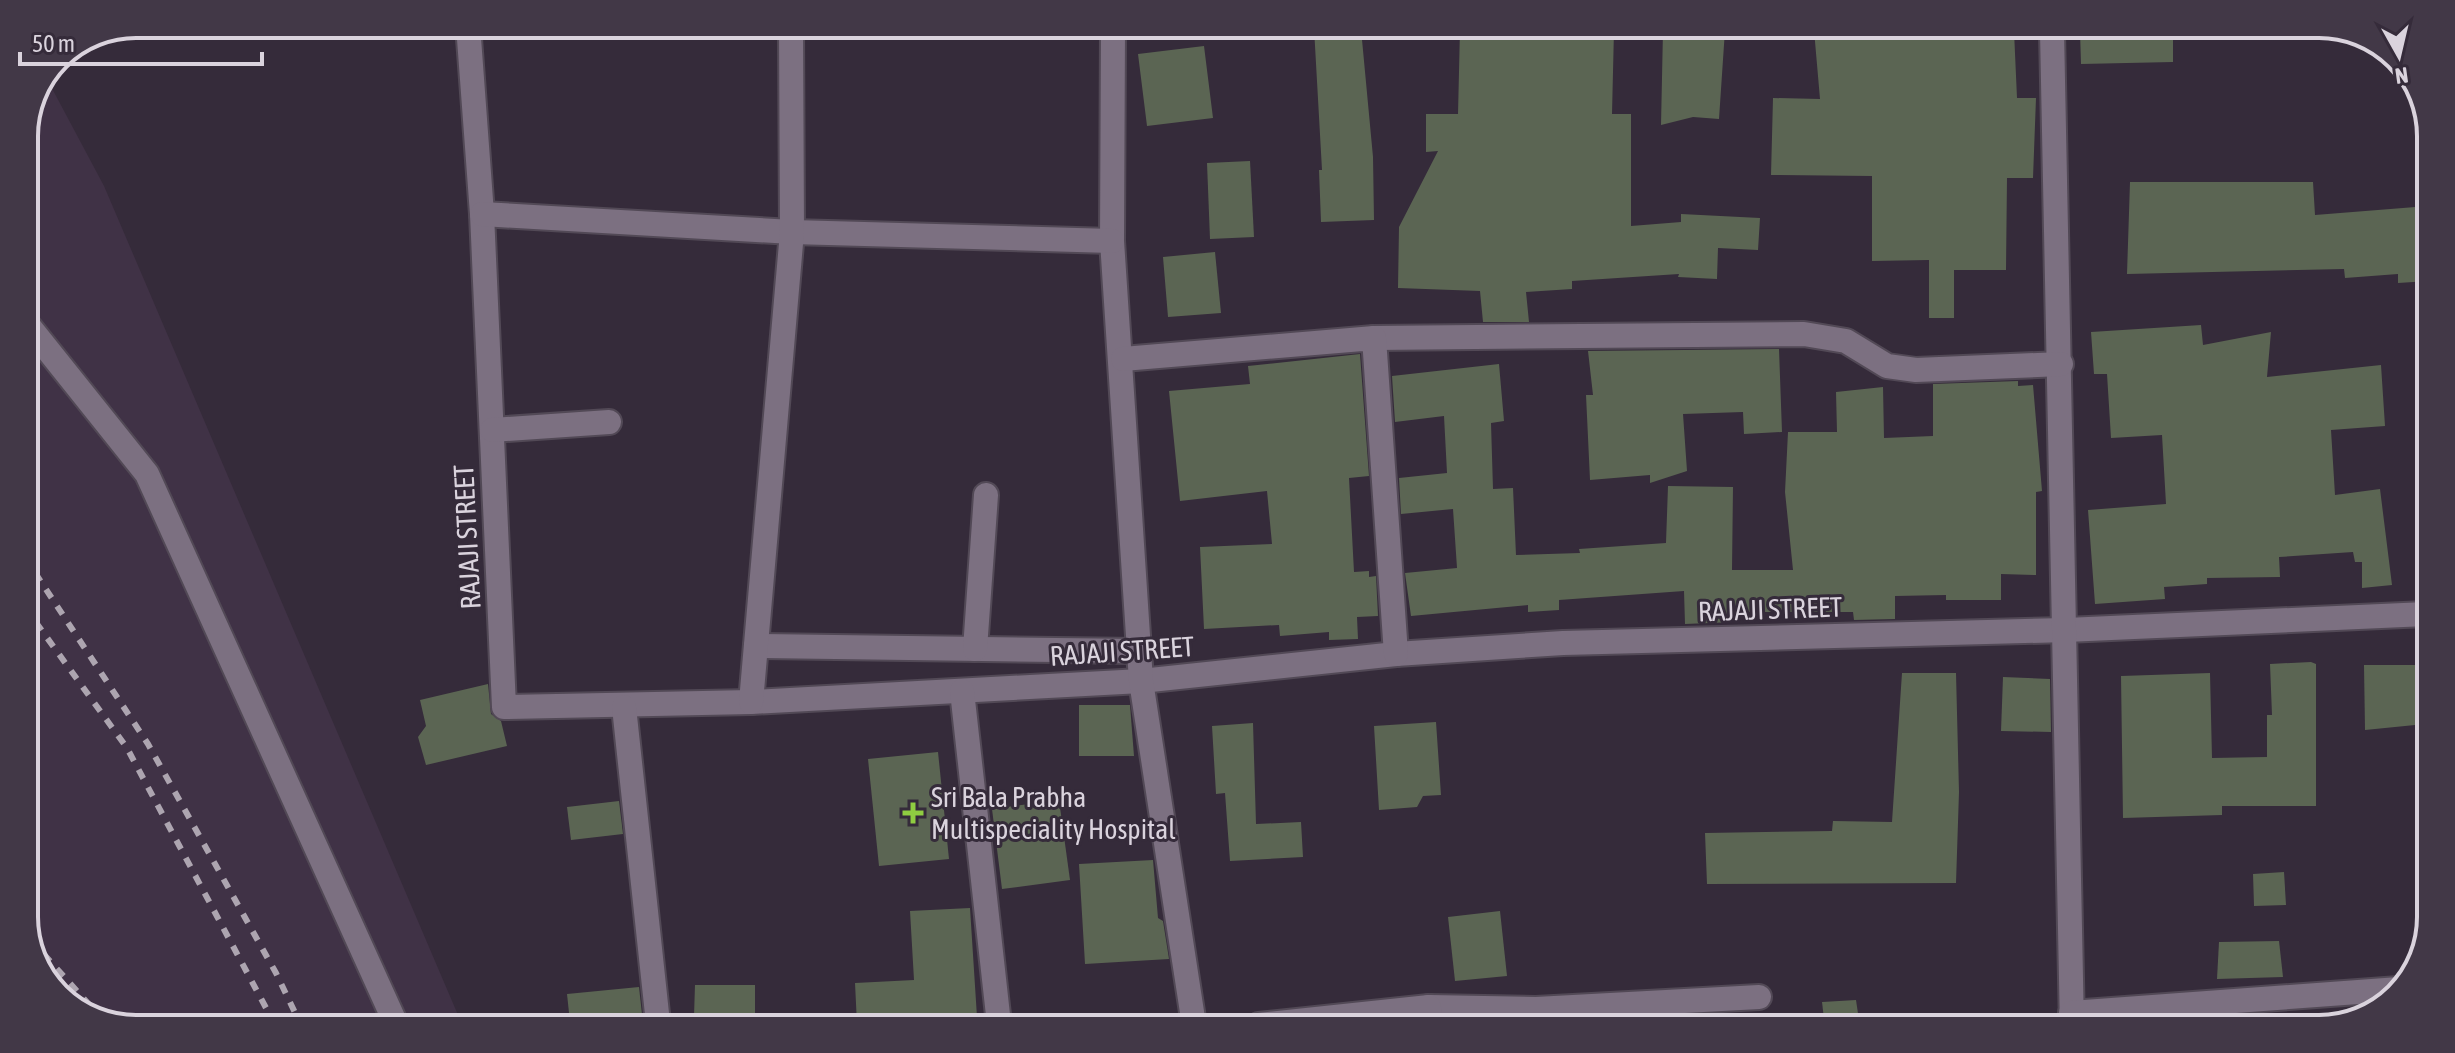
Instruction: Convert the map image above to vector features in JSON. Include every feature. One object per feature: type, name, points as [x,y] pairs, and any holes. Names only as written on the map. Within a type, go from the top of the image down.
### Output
[{"type":"street","name":"RAJAJI STREET","points":[[469,38],[482,214],[504,707],[624,707],[751,702],[1141,681],[1396,654],[1563,643],[2066,630],[2417,614]]},
{"type":"street","points":[[751,702],[792,232],[791,38]]},
{"type":"street","points":[[1113,38],[1112,241],[1123,359],[1141,681],[1192,1015]]},
{"type":"street","points":[[2052,38],[2072,1015]]},
{"type":"street","points":[[482,214],[792,232],[1112,241]]},
{"type":"street","points":[[1123,359],[1374,338],[1804,334],[1846,341],[1887,366],[1916,370],[2061,364]]},
{"type":"street","points":[[38,338],[147,474],[392,1015]]},
{"type":"street","points":[[1374,338],[1396,654]]},
{"type":"street","points":[[492,430],[609,422]]},
{"type":"street","points":[[975,649],[986,495]]},
{"type":"street","points":[[756,646],[1139,651]]},
{"type":"street","points":[[962,691],[998,1015]]},
{"type":"street","points":[[624,707],[657,1015]]},
{"type":"street","points":[[2133,1015],[2383,991]]},
{"type":"street","points":[[1445,1015],[1759,997]]},
{"type":"shaded area","points":[[51,87],[104,186],[458,1015],[117,1013],[98,1008],[76,995],[62,982],[48,961],[38,924],[38,129],[41,110]]},
{"type":"building","points":[[1315,38],[1362,38],[1373,157],[1374,220],[1321,222],[1319,170],[1322,170]]},
{"type":"building","points":[[1460,38],[1614,38],[1612,114],[1631,114],[1631,226],[1681,222],[1681,214],[1760,218],[1758,250],[1718,248],[1717,279],[1678,277],[1679,274],[1572,281],[1572,289],[1526,292],[1529,322],[1483,322],[1480,291],[1398,288],[1399,227],[1438,151],[1426,152],[1426,114],[1458,114]]},
{"type":"building","points":[[1663,38],[1724,38],[1719,119],[1693,117],[1661,125]]},
{"type":"building","points":[[1815,38],[2014,38],[2017,98],[2036,98],[2033,178],[2007,178],[2006,270],[1954,270],[1954,318],[1929,318],[1929,260],[1872,261],[1872,176],[1771,175],[1773,98],[1820,99]]},
{"type":"building","points":[[2080,38],[2173,38],[2173,62],[2081,64]]},
{"type":"building","points":[[1204,46],[1213,118],[1147,126],[1138,54]]},
{"type":"building","points":[[1250,161],[1254,237],[1210,239],[1207,163]]},
{"type":"building","points":[[2130,182],[2313,182],[2315,215],[2417,207],[2417,282],[2398,283],[2398,274],[2345,278],[2344,269],[2127,274]]},
{"type":"building","points":[[1215,252],[1221,313],[1168,317],[1163,257]]},
{"type":"building","points":[[2201,325],[2203,345],[2271,332],[2267,377],[2381,365],[2385,426],[2331,430],[2335,495],[2380,489],[2392,585],[2362,588],[2362,562],[2355,562],[2353,552],[2279,557],[2280,577],[2207,578],[2207,584],[2164,587],[2165,599],[2095,604],[2088,510],[2166,504],[2162,435],[2111,438],[2107,374],[2094,374],[2091,332]]},
{"type":"building","points":[[1779,349],[1782,432],[1744,434],[1743,412],[1683,414],[1687,471],[1650,483],[1650,475],[1590,480],[1586,395],[1593,395],[1588,351]]},
{"type":"building","points":[[1360,354],[1369,476],[1349,478],[1354,572],[1369,571],[1369,577],[1376,576],[1378,616],[1357,617],[1358,639],[1329,640],[1329,632],[1280,636],[1279,625],[1204,629],[1200,547],[1272,544],[1267,491],[1180,501],[1169,391],[1250,384],[1248,366]]},
{"type":"building","points":[[1499,364],[1504,421],[1491,423],[1493,489],[1513,488],[1516,555],[1580,553],[1579,549],[1666,543],[1668,486],[1733,487],[1732,570],[1793,570],[1785,492],[1788,432],[1837,432],[1836,392],[1883,387],[1884,438],[1933,436],[1933,384],[2018,381],[2018,386],[2033,385],[2042,491],[2036,492],[2036,575],[2001,574],[2001,600],[1946,600],[1946,595],[1895,596],[1895,619],[1854,620],[1853,612],[1734,612],[1734,622],[1685,624],[1684,591],[1559,600],[1559,610],[1528,612],[1528,605],[1411,616],[1405,573],[1457,568],[1453,509],[1401,514],[1399,478],[1447,473],[1444,416],[1395,422],[1392,376]]},
{"type":"building","points":[[2270,664],[2316,664],[2316,806],[2222,806],[2222,815],[2123,818],[2121,676],[2210,673],[2212,758],[2267,757],[2267,715],[2272,715]]},
{"type":"building","points":[[2364,665],[2417,665],[2417,725],[2365,730]]},
{"type":"building","points":[[1902,673],[1956,673],[1959,792],[1956,883],[1707,884],[1705,833],[1832,831],[1833,821],[1892,822]]},
{"type":"building","points":[[2003,677],[2050,679],[2051,732],[2001,731]]},
{"type":"building","points":[[488,684],[491,714],[501,721],[507,746],[426,765],[418,737],[426,726],[420,700]]},
{"type":"building","points":[[1079,705],[1130,705],[1134,756],[1079,756]]},
{"type":"building","points":[[1436,722],[1441,795],[1423,796],[1417,807],[1379,810],[1374,726]]},
{"type":"building","points":[[1253,723],[1256,824],[1301,822],[1303,857],[1230,861],[1225,793],[1216,794],[1212,726]]},
{"type":"building","points":[[938,752],[949,859],[879,866],[868,759]]},
{"type":"building","points":[[1059,800],[1070,880],[1002,889],[992,809]]},
{"type":"building","points":[[619,801],[623,834],[571,840],[567,807]]},
{"type":"building","points":[[1153,860],[1158,918],[1163,921],[1169,959],[1085,964],[1079,864]]},
{"type":"building","points":[[2284,872],[2286,905],[2254,906],[2253,874]]},
{"type":"building","points":[[970,908],[977,1015],[857,1015],[855,983],[914,980],[910,911]]},
{"type":"building","points":[[1500,911],[1507,976],[1455,981],[1448,917]]},
{"type":"building","points":[[2279,941],[2283,977],[2217,979],[2219,942]]},
{"type":"building","points":[[695,985],[755,985],[755,1015],[694,1015]]},
{"type":"building","points":[[639,987],[642,1015],[569,1015],[567,994]]},
{"type":"building","points":[[1856,1000],[1858,1015],[1824,1015],[1822,1002]]},
{"type":"railway","points":[[38,577],[148,744],[276,973],[296,1015]]},
{"type":"railway","points":[[38,625],[127,748],[270,1015]]},
{"type":"railway","points":[[46,957],[87,1002]]},
{"type":"place","name":"Sri Bala Prabha Multispeciality Hospital","points":[[913,813]]}]
